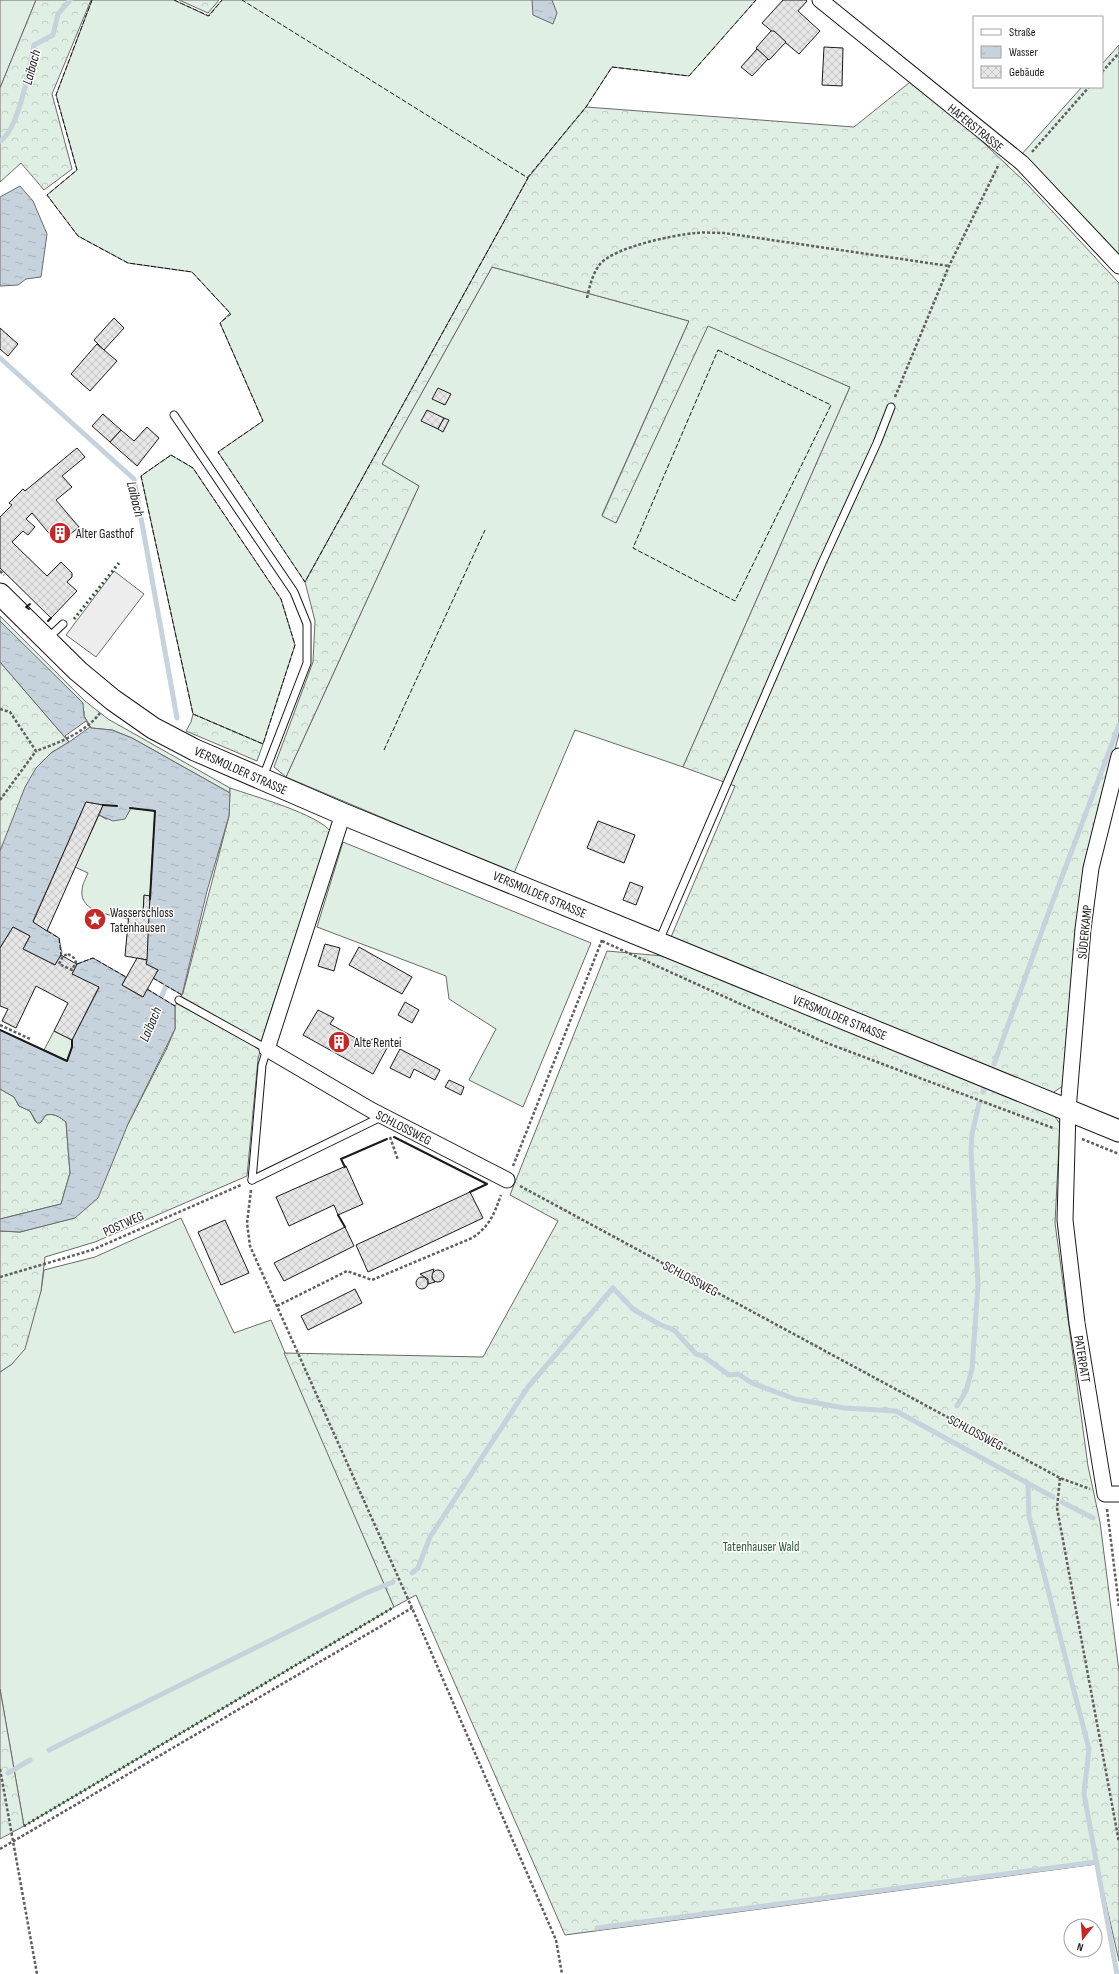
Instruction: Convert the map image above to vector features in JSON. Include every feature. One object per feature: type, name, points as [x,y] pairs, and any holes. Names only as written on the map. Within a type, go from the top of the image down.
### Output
[{"type":"main road","name":"VERSMOLDER STRASSE","points":[[0,594],[78,671],[113,700],[153,728],[195,750],[343,814],[1119,1131]]},
{"type":"street","name":"HAFERSTRASSE","points":[[820,0],[1005,151],[1022,162],[1119,266]]},
{"type":"street","name":"SÜDERKAMP","points":[[1068,1110],[1083,929],[1091,868],[1119,756]]},
{"type":"street","points":[[267,1050],[343,814]]},
{"type":"street","name":"SCHLOSSWEG","points":[[267,1050],[383,1116],[507,1180]]},
{"type":"street","name":"PATERPATT","points":[[1068,1110],[1065,1220],[1077,1323],[1112,1494]]},
{"type":"lane","points":[[658,943],[822,563],[878,443],[891,407]]},
{"type":"lane","points":[[174,415],[294,592],[307,624],[307,663],[262,780]]},
{"type":"lane","points":[[47,640],[63,624]]},
{"type":"lane","name":"SCHLOSSWEG","points":[[179,1000],[267,1050]]},
{"type":"lane","points":[[252,1180],[262,1065],[267,1050]]},
{"type":"lane","points":[[252,1180],[383,1116]]},
{"type":"path","points":[[1103,71],[1119,53]]},
{"type":"path","points":[[1022,162],[1088,88]]},
{"type":"path","points":[[891,407],[949,266],[1005,151]]},
{"type":"path","points":[[587,298],[592,277],[602,263],[625,249],[662,239],[697,233],[724,233],[949,266]]},
{"type":"path","points":[[0,800],[36,751],[67,739],[88,724],[103,708]]},
{"type":"path","points":[[0,709],[10,712],[36,751]]},
{"type":"path","points":[[594,938],[824,1042],[1119,1154]]},
{"type":"path","points":[[277,1306],[347,1271],[372,1280],[472,1238],[483,1230],[492,1219],[601,941]]},
{"type":"path","points":[[68,954],[74,958],[76,962],[72,970],[65,968],[59,964],[63,956],[68,954]]},
{"type":"path","points":[[0,1025],[30,1039]]},
{"type":"path","points":[[252,1180],[247,1223],[250,1246],[412,1608],[556,1940],[562,1974]]},
{"type":"path","name":"POSTWEG","points":[[0,1277],[92,1250],[252,1180]]},
{"type":"path","name":"SCHLOSSWEG","points":[[507,1180],[1060,1478],[1112,1494]]},
{"type":"path","points":[[1060,1478],[1057,1508],[1119,1842]]},
{"type":"path","points":[[1112,1494],[1119,1606]]},
{"type":"path","points":[[0,1849],[412,1608]]},
{"type":"path","points":[[0,1769],[37,1974]]},
{"type":"green space","points":[[0,0],[36,0],[0,88]]},
{"type":"green space","points":[[36,0],[91,0],[52,94],[72,169],[44,190],[21,163],[0,182],[0,88]]},
{"type":"green space","points":[[92,0],[174,0],[208,16],[222,0],[756,0],[689,76],[612,67],[586,107],[528,178],[305,582],[218,452],[263,421],[220,323],[230,313],[192,272],[128,263],[78,236],[47,195],[77,170],[56,95]]},
{"type":"green space","points":[[179,0],[219,0],[208,13]]},
{"type":"green space","points":[[1119,45],[1119,254],[1020,156],[1081,88],[1103,88],[1103,63]]},
{"type":"green space","name":"Tatenhauser Wald","points":[[915,78],[1026,183],[1119,283],[1119,734],[1085,867],[1063,1086],[1054,1092],[1053,1114],[1060,1124],[1055,1223],[1088,1466],[1100,1522],[1119,1671],[1119,1961],[1097,1864],[565,1935],[416,1595],[394,1607],[284,1353],[483,1357],[558,1221],[510,1195],[607,951],[663,956],[735,786],[683,767],[850,387],[708,326],[616,523],[602,516],[689,321],[492,267],[382,464],[419,486],[286,777],[274,767],[313,662],[315,621],[305,582],[528,178],[586,107],[854,127]]},
{"type":"green space","points":[[492,267],[689,321],[602,515],[616,523],[708,325],[850,387],[683,767],[575,730],[514,873],[286,777],[419,486],[382,464]]},
{"type":"green space","points":[[171,455],[193,468],[281,599],[295,645],[263,744],[193,714],[141,476]]},
{"type":"green space","points":[[0,616],[85,701],[108,719],[230,788],[230,793],[132,738],[112,730],[91,728],[84,716],[84,711],[0,621]]},
{"type":"green space","points":[[0,662],[69,742],[51,753],[0,851]]},
{"type":"green space","points":[[193,714],[263,744],[257,761],[186,731]]},
{"type":"green space","points":[[230,788],[299,812],[324,825],[331,832],[267,1023],[258,1059],[247,1176],[95,1242],[45,1257],[41,1291],[25,1349],[12,1364],[0,1372],[0,1231],[20,1232],[74,1218],[128,1124],[166,1050],[175,1029],[175,1006],[183,993],[229,816]]},
{"type":"green space","points":[[130,808],[155,811],[150,896],[144,896],[143,914],[129,913],[128,919],[98,912],[86,904],[82,898],[82,890],[88,873],[75,867],[99,815],[106,819],[128,814]]},
{"type":"green space","points":[[343,842],[591,943],[523,1107],[469,1080],[496,1029],[449,999],[446,976],[317,927]]},
{"type":"green space","points":[[54,1031],[72,1040],[72,1047],[67,1061],[44,1050]]},
{"type":"green space","points":[[0,1089],[14,1097],[19,1106],[30,1111],[35,1121],[40,1123],[46,1115],[54,1115],[66,1122],[70,1173],[61,1204],[0,1219]]},
{"type":"green space","points":[[181,1218],[234,1333],[271,1320],[394,1607],[24,1826],[0,1689],[0,1372],[12,1364],[41,1291],[44,1270],[95,1257]]},
{"type":"green space","points":[[0,1689],[24,1826],[0,1839]]},
{"type":"shaded area","points":[[114,571],[144,594],[96,657],[66,635]]},
{"type":"water","points":[[532,0],[552,0],[557,13],[553,24],[533,15]]},
{"type":"water","points":[[20,186],[33,201],[47,234],[41,277],[26,279],[18,285],[0,286],[0,197]]},
{"type":"water","points":[[0,621],[83,703],[84,716],[91,728],[112,730],[132,738],[230,793],[229,816],[207,891],[182,995],[153,978],[158,970],[146,964],[155,811],[131,808],[125,819],[113,821],[99,815],[103,805],[86,802],[33,921],[59,938],[62,953],[55,965],[23,949],[30,936],[13,927],[0,948],[0,851],[25,787],[36,768],[51,753],[69,742],[0,662]]},
{"type":"water","points":[[93,958],[126,977],[122,985],[142,997],[147,989],[175,1006],[175,1029],[128,1124],[98,1198],[75,1218],[20,1232],[0,1231],[0,1219],[61,1204],[70,1173],[66,1122],[57,1116],[46,1115],[40,1123],[37,1123],[30,1111],[19,1106],[14,1097],[0,1089],[0,1030],[67,1061],[72,1047],[72,1040],[99,988],[72,974],[77,964]]},
{"type":"pier","points":[[86,721],[90,727],[69,742],[65,736]]},
{"type":"building","points":[[783,0],[806,0],[807,1],[798,11],[820,31],[799,54],[762,23]]},
{"type":"building","points":[[771,31],[774,31],[786,42],[769,60],[756,48]]},
{"type":"building","points":[[824,47],[843,48],[842,86],[822,85]]},
{"type":"building","points":[[757,49],[768,59],[752,76],[741,67]]},
{"type":"building","points":[[114,318],[124,328],[104,350],[94,340]]},
{"type":"building","points":[[0,328],[18,344],[8,356],[0,349]]},
{"type":"building","points":[[97,344],[117,361],[90,391],[71,374]]},
{"type":"building","points":[[438,388],[451,394],[445,405],[432,399]]},
{"type":"building","points":[[427,410],[444,418],[438,429],[421,421]]},
{"type":"building","points":[[103,414],[121,430],[110,442],[92,426]]},
{"type":"building","points":[[444,418],[449,420],[443,432],[438,429]]},
{"type":"building","points":[[147,427],[159,438],[137,466],[110,442],[121,430],[134,441]]},
{"type":"building","name":"Alter Gasthof","points":[[77,448],[85,457],[62,476],[72,487],[56,500],[79,527],[58,544],[32,513],[26,519],[35,527],[28,535],[23,531],[12,542],[47,576],[61,562],[72,573],[72,577],[67,582],[77,591],[51,618],[0,568],[0,517],[12,505],[9,503],[23,489],[25,491]]},
{"type":"building","points":[[86,802],[103,805],[47,931],[33,922]]},
{"type":"building","points":[[598,821],[635,835],[624,863],[587,848]]},
{"type":"building","points":[[630,882],[643,887],[636,905],[623,900]]},
{"type":"building","points":[[144,895],[150,896],[149,914],[143,914]]},
{"type":"building","points":[[129,913],[149,914],[147,960],[125,956]]},
{"type":"building","points":[[13,927],[30,936],[23,949],[55,965],[61,955],[77,964],[72,974],[99,987],[72,1040],[54,1031],[68,1003],[36,986],[16,1028],[2,1021],[8,1009],[0,1006],[0,948]]},
{"type":"building","points":[[325,944],[340,948],[334,971],[318,966]]},
{"type":"building","points":[[359,947],[412,977],[402,994],[349,965]]},
{"type":"building","points":[[137,958],[147,960],[146,964],[158,970],[143,997],[122,985]]},
{"type":"building","points":[[405,1002],[419,1010],[412,1023],[398,1015]]},
{"type":"building","name":"Alte Rentei","points":[[318,1010],[334,1018],[330,1024],[368,1045],[372,1039],[387,1048],[373,1074],[303,1035]]},
{"type":"building","points":[[400,1049],[440,1070],[435,1080],[414,1069],[410,1078],[390,1068]]},
{"type":"building","points":[[449,1080],[464,1087],[461,1095],[445,1087]]},
{"type":"building","points":[[346,1166],[363,1204],[338,1215],[334,1205],[289,1226],[276,1197]]},
{"type":"building","points":[[470,1192],[483,1218],[368,1272],[356,1245]]},
{"type":"building","points":[[225,1220],[249,1273],[221,1285],[198,1232]]},
{"type":"building","points":[[345,1227],[354,1246],[284,1281],[274,1263]]},
{"type":"building","points":[[434,1269],[432,1278],[435,1282],[428,1284],[428,1279],[420,1274]]},
{"type":"building","points":[[436,1270],[440,1270],[444,1276],[440,1282],[436,1282],[432,1278],[432,1274]]},
{"type":"building","points":[[420,1277],[424,1277],[428,1283],[424,1289],[420,1289],[416,1285],[416,1281]]},
{"type":"building","points":[[355,1289],[362,1303],[308,1330],[301,1316]]},
{"type":"waterway","name":"Laibach","points":[[0,141],[7,135],[18,112],[34,45],[53,35],[58,14],[70,0]]},
{"type":"waterway","name":"Laibach","points":[[0,358],[134,479],[177,718]]},
{"type":"waterway","points":[[994,1064],[1119,725]]},
{"type":"waterway","name":"Laibach","points":[[159,1003],[168,981]]},
{"type":"waterway","points":[[983,1092],[986,1084]]},
{"type":"waterway","points":[[957,1406],[966,1391],[972,1369],[978,1284],[971,1149],[972,1134],[979,1104]]},
{"type":"waterway","points":[[412,1573],[418,1568],[430,1537],[528,1387],[613,1288],[634,1310],[661,1325],[674,1330],[696,1354],[703,1356],[729,1375],[738,1374],[752,1383],[795,1399],[844,1408],[896,1411],[1053,1497]]},
{"type":"waterway","points":[[1028,1484],[1029,1516],[1089,1749],[1084,1794],[1117,1974]]},
{"type":"waterway","points":[[1062,1502],[1093,1518]]},
{"type":"waterway","points":[[49,1750],[366,1593],[393,1582]]},
{"type":"waterway","points":[[8,1773],[30,1760]]},
{"type":"waterway","points":[[597,1928],[1096,1862]]},
{"type":"hedge","points":[[74,619],[119,563]]},
{"type":"hedge","points":[[24,1826],[394,1607]]},
{"type":"fence","points":[[92,0],[56,95],[77,170],[47,195],[78,236],[128,263],[192,272],[231,314],[220,323],[263,421],[218,452],[305,582],[528,178],[242,0]]},
{"type":"fence","points":[[174,0],[209,16],[222,0]]},
{"type":"fence","points":[[527,178],[586,107],[612,67],[689,76],[756,0]]},
{"type":"fence","points":[[718,350],[831,405],[735,601],[633,548],[718,350]]},
{"type":"fence","points":[[171,455],[193,468],[281,599],[295,645],[263,744],[193,714],[141,476],[171,455]]},
{"type":"fence","points":[[384,750],[485,530]]},
{"type":"fence","points":[[47,931],[59,938],[61,955]]},
{"type":"fence","points":[[77,964],[93,958],[126,977]]},
{"type":"fence","points":[[153,978],[182,995]]},
{"type":"fence","points":[[147,989],[175,1006]]},
{"type":"wall","points":[[29,609],[26,607],[30,604]]},
{"type":"wall","points":[[48,621],[51,618]]},
{"type":"wall","points":[[103,805],[117,806]]},
{"type":"wall","points":[[130,808],[155,811],[150,899]]},
{"type":"wall","points":[[0,1030],[67,1061],[72,1047],[72,1040]]},
{"type":"wall","points":[[394,1137],[487,1184],[470,1192]]},
{"type":"wall","points":[[345,1167],[341,1159],[387,1139]]},
{"type":"wall","points":[[338,1215],[345,1227]]},
{"type":"place","name":"Alter Gasthof","points":[[60,533]]},
{"type":"place","name":"Wasserschloss Tatenhausen","points":[[95,919]]},
{"type":"place","name":"Alte Rentei","points":[[339,1042]]}]
